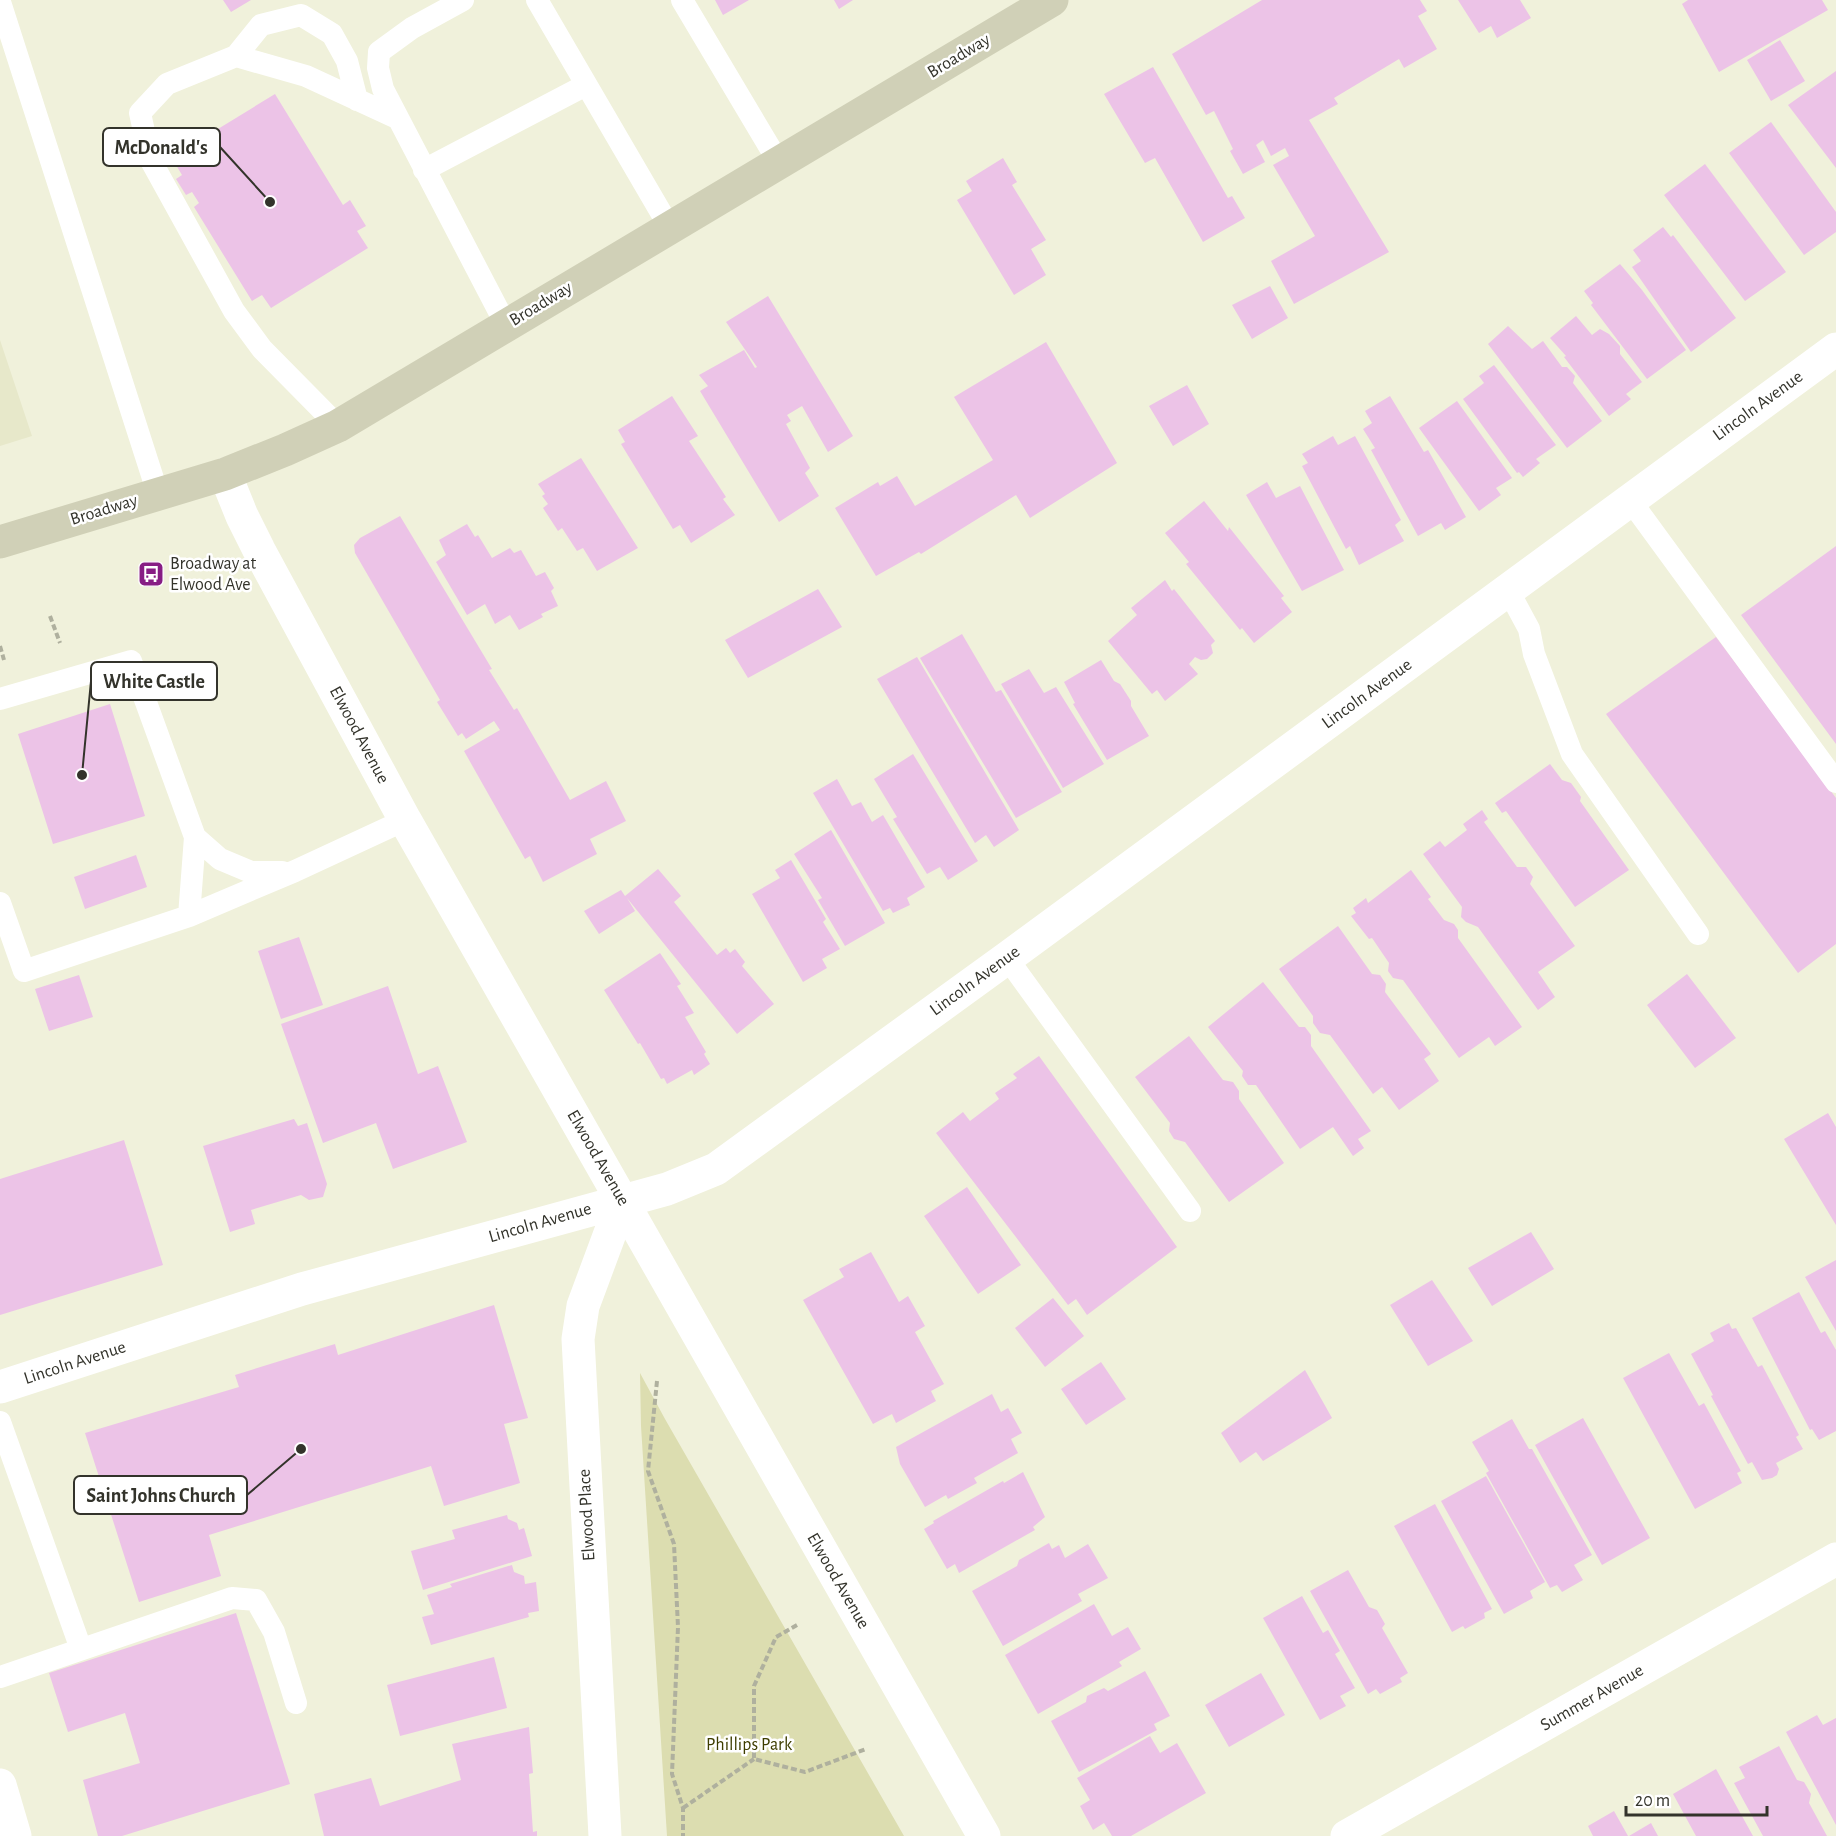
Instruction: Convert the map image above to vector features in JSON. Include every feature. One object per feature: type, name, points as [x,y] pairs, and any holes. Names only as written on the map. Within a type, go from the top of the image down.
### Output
[{"type":"main road","name":"Broadway","points":[[0,542],[225,474],[338,426],[1052,0]]},
{"type":"street","name":"Lincoln Avenue","points":[[0,1388],[302,1290],[667,1189],[716,1169],[1007,958],[1836,348]]},
{"type":"street","name":"Elwood Avenue","points":[[225,474],[259,550],[405,820],[984,1836]]},
{"type":"street","name":"Elwood Place","points":[[605,1836],[578,1339],[583,1306],[622,1201]]},
{"type":"street","name":"Summer Avenue","points":[[1347,1836],[1836,1559]]},
{"type":"street","points":[[0,1785],[15,1836]]},
{"type":"lane","points":[[463,0],[412,28],[379,52],[378,68],[383,89],[397,118],[506,325]]},
{"type":"lane","points":[[537,0],[670,228]]},
{"type":"lane","points":[[682,0],[779,163]]},
{"type":"lane","points":[[0,2],[158,494]]},
{"type":"lane","points":[[338,426],[262,349],[234,312],[150,159],[140,113],[167,84],[236,56],[261,25],[301,15],[332,34],[347,61],[357,100]]},
{"type":"lane","points":[[236,56],[306,76],[397,118]]},
{"type":"lane","points":[[424,170],[586,85]]},
{"type":"lane","points":[[1630,500],[1836,782]]},
{"type":"lane","points":[[1508,590],[1529,629],[1534,654],[1572,754],[1698,934]]},
{"type":"lane","points":[[0,699],[131,661],[195,837],[189,916]]},
{"type":"lane","points":[[0,903],[24,971],[189,916],[295,871],[405,820]]},
{"type":"lane","points":[[195,837],[220,859],[251,872],[295,871]]},
{"type":"lane","points":[[1007,958],[1190,1211]]},
{"type":"lane","points":[[0,1422],[81,1650]]},
{"type":"lane","points":[[0,1677],[232,1598],[256,1600],[274,1632],[296,1703]]},
{"type":"path","points":[[51,616],[63,652]]},
{"type":"path","points":[[657,1381],[648,1471],[674,1544],[678,1628],[672,1774],[683,1808],[683,1836]]},
{"type":"path","points":[[754,1760],[754,1686],[776,1636],[797,1624]]},
{"type":"path","points":[[683,1808],[754,1760],[805,1772],[866,1749]]},
{"type":"shaded area","points":[[0,340],[32,436],[0,446]]},
{"type":"green space","name":"Phillips Park","points":[[640,1373],[904,1836],[667,1836],[641,1426]]},
{"type":"building","points":[[223,0],[251,0],[231,12]]},
{"type":"building","points":[[715,0],[749,0],[723,15]]},
{"type":"building","points":[[834,0],[853,0],[839,9]]},
{"type":"building","points":[[1262,0],[1420,0],[1427,11],[1418,16],[1437,49],[1404,68],[1399,59],[1334,98],[1338,104],[1309,120],[1389,252],[1294,304],[1271,261],[1315,236],[1273,165],[1289,156],[1285,148],[1271,156],[1263,140],[1256,145],[1265,162],[1243,174],[1230,151],[1233,149],[1214,111],[1206,115],[1172,54]]},
{"type":"building","points":[[1458,0],[1520,0],[1531,18],[1497,38],[1491,26],[1479,33]]},
{"type":"building","points":[[1688,0],[1822,0],[1828,10],[1719,72],[1682,4]]},
{"type":"building","points":[[1780,40],[1805,81],[1771,101],[1747,60]]},
{"type":"building","points":[[1153,67],[1228,198],[1232,196],[1245,218],[1203,242],[1155,158],[1145,163],[1104,94]]},
{"type":"building","points":[[1836,71],[1836,168],[1788,105]]},
{"type":"building","points":[[275,94],[343,205],[350,200],[366,226],[357,231],[368,248],[271,308],[262,295],[252,301],[194,207],[199,203],[192,192],[186,195],[176,179],[182,175],[173,160],[178,156],[177,154]]},
{"type":"building","points":[[1771,122],[1836,212],[1836,232],[1804,255],[1729,153]]},
{"type":"building","points":[[1003,158],[1017,182],[1012,185],[1046,240],[1031,249],[1046,275],[1014,295],[957,200],[972,191],[966,181]]},
{"type":"building","points":[[1705,164],[1786,272],[1745,301],[1664,195]]},
{"type":"building","points":[[1663,227],[1671,237],[1673,235],[1736,318],[1691,352],[1632,267],[1641,261],[1633,250]]},
{"type":"building","points":[[1620,264],[1686,350],[1647,379],[1591,305],[1593,303],[1584,291]]},
{"type":"building","points":[[1270,286],[1288,318],[1252,339],[1232,305]]},
{"type":"building","points":[[768,296],[853,436],[828,452],[802,406],[787,415],[791,421],[786,424],[810,468],[805,473],[819,496],[779,522],[700,391],[708,386],[699,375],[744,350],[755,368],[757,367],[726,322]]},
{"type":"building","points":[[1576,316],[1592,335],[1600,329],[1609,334],[1620,346],[1620,354],[1642,382],[1626,394],[1631,399],[1609,416],[1564,357],[1566,356],[1550,338]]},
{"type":"building","points":[[1508,326],[1532,349],[1543,341],[1562,367],[1567,367],[1575,376],[1573,383],[1602,421],[1567,448],[1488,344]]},
{"type":"building","points":[[1046,342],[1117,463],[1030,518],[1016,495],[921,554],[919,552],[876,576],[835,508],[878,482],[880,486],[897,476],[915,506],[993,460],[954,397]]},
{"type":"building","points":[[1494,365],[1556,445],[1536,459],[1540,463],[1523,477],[1519,472],[1517,473],[1463,399],[1484,383],[1479,376]]},
{"type":"building","points":[[1187,385],[1209,424],[1173,446],[1149,406]]},
{"type":"building","points":[[672,396],[698,436],[689,441],[726,497],[723,499],[735,515],[691,543],[680,525],[673,529],[621,444],[625,442],[618,430]]},
{"type":"building","points":[[1390,396],[1424,452],[1428,450],[1466,517],[1445,530],[1441,523],[1418,536],[1371,450],[1375,448],[1363,429],[1372,423],[1365,411]]},
{"type":"building","points":[[1457,401],[1512,478],[1496,488],[1501,495],[1479,511],[1419,428]]},
{"type":"building","points":[[1333,436],[1338,445],[1355,436],[1401,520],[1395,525],[1404,541],[1359,565],[1350,546],[1346,549],[1302,466],[1308,463],[1302,454]]},
{"type":"building","points":[[581,458],[638,548],[597,571],[583,548],[577,551],[562,528],[558,531],[543,508],[548,504],[538,484]]},
{"type":"building","points":[[1267,482],[1276,498],[1300,486],[1344,570],[1302,591],[1246,495]]},
{"type":"building","points":[[1204,501],[1228,531],[1229,527],[1284,596],[1281,598],[1292,612],[1254,643],[1242,628],[1240,630],[1186,564],[1189,562],[1165,533]]},
{"type":"building","points":[[400,516],[492,669],[489,670],[514,710],[517,708],[570,800],[606,781],[626,821],[590,839],[597,854],[543,882],[530,856],[525,859],[464,751],[500,730],[494,721],[466,739],[462,733],[458,736],[437,702],[440,700],[355,553],[354,545],[360,538]]},
{"type":"building","points":[[467,524],[475,537],[478,535],[492,558],[510,548],[514,553],[521,550],[536,576],[545,572],[554,588],[551,591],[558,606],[541,614],[543,617],[519,630],[510,615],[495,624],[485,604],[467,615],[436,562],[446,555],[439,540]]},
{"type":"building","points":[[1836,546],[1836,744],[1741,615]]},
{"type":"building","points":[[1165,580],[1215,641],[1211,645],[1213,653],[1207,659],[1201,660],[1195,657],[1189,664],[1198,674],[1165,701],[1157,690],[1152,694],[1108,641],[1137,615],[1131,608]]},
{"type":"building","points":[[818,589],[842,627],[748,678],[725,640]]},
{"type":"building","points":[[962,634],[996,692],[1001,690],[1062,792],[1016,818],[920,658]]},
{"type":"building","points":[[1716,637],[1836,798],[1836,944],[1798,973],[1606,714]]},
{"type":"building","points":[[917,657],[1019,830],[994,847],[986,835],[975,843],[877,679]]},
{"type":"building","points":[[1101,660],[1114,681],[1120,684],[1131,701],[1131,706],[1149,736],[1107,760],[1073,704],[1075,703],[1064,682]]},
{"type":"building","points":[[1029,669],[1044,693],[1056,687],[1104,764],[1063,788],[1001,684]]},
{"type":"building","points":[[110,704],[145,816],[53,844],[18,734]]},
{"type":"building","points":[[913,754],[978,861],[948,880],[940,867],[927,874],[893,819],[897,817],[874,779]]},
{"type":"building","points":[[1550,764],[1562,780],[1571,783],[1581,797],[1580,801],[1629,870],[1575,907],[1506,811],[1502,813],[1495,803]]},
{"type":"building","points":[[837,779],[852,806],[861,802],[872,822],[883,815],[925,887],[907,898],[910,905],[893,913],[890,908],[883,911],[813,793]]},
{"type":"building","points":[[1482,810],[1488,819],[1484,822],[1517,867],[1526,867],[1533,877],[1530,884],[1575,946],[1538,972],[1555,997],[1538,1010],[1478,927],[1461,917],[1462,907],[1423,854],[1440,841],[1445,847],[1467,830],[1463,824]]},
{"type":"building","points":[[831,830],[885,923],[845,946],[818,900],[822,898],[794,854]]},
{"type":"building","points":[[136,855],[147,887],[85,909],[74,877]]},
{"type":"building","points":[[791,860],[826,919],[823,922],[840,949],[822,959],[827,968],[803,982],[752,894],[780,878],[775,870]]},
{"type":"building","points":[[658,869],[681,896],[674,902],[717,955],[726,948],[730,953],[735,949],[745,962],[742,966],[774,1004],[737,1034],[627,898],[635,911],[599,934],[584,911],[621,890],[625,896]]},
{"type":"building","points":[[1411,870],[1431,897],[1428,899],[1444,920],[1454,924],[1458,930],[1458,938],[1522,1027],[1495,1046],[1489,1037],[1459,1058],[1403,980],[1393,978],[1388,971],[1389,963],[1372,938],[1369,939],[1351,916],[1356,913],[1353,908],[1366,898],[1368,903]]},
{"type":"building","points":[[1338,926],[1372,974],[1380,975],[1386,984],[1385,992],[1431,1054],[1424,1059],[1439,1081],[1399,1110],[1382,1087],[1373,1094],[1330,1035],[1320,1033],[1313,1023],[1313,1016],[1279,969]]},
{"type":"building","points":[[299,937],[323,1005],[281,1019],[258,951]]},
{"type":"building","points":[[660,953],[681,984],[677,986],[694,1013],[685,1017],[706,1052],[704,1054],[710,1064],[694,1075],[692,1070],[667,1084],[664,1078],[661,1079],[604,990]]},
{"type":"building","points":[[1687,974],[1736,1038],[1695,1068],[1647,1005]]},
{"type":"building","points":[[79,975],[93,1017],[49,1031],[35,989]]},
{"type":"building","points":[[1263,982],[1299,1027],[1305,1027],[1311,1035],[1311,1046],[1371,1131],[1358,1139],[1364,1148],[1353,1156],[1333,1127],[1300,1149],[1256,1085],[1248,1085],[1242,1076],[1243,1071],[1208,1027]]},
{"type":"building","points":[[388,986],[418,1074],[438,1066],[467,1142],[393,1169],[376,1123],[323,1143],[281,1024]]},
{"type":"building","points":[[1189,1036],[1223,1080],[1233,1082],[1239,1091],[1239,1099],[1284,1163],[1229,1202],[1185,1142],[1174,1139],[1169,1131],[1170,1123],[1135,1077]]},
{"type":"building","points":[[1039,1056],[1177,1247],[1087,1315],[1076,1299],[1068,1305],[936,1133],[963,1112],[970,1121],[999,1099],[995,1093],[1017,1078],[1013,1074]]},
{"type":"building","points":[[1828,1113],[1836,1127],[1836,1225],[1784,1139]]},
{"type":"building","points":[[294,1119],[298,1126],[307,1123],[327,1184],[323,1197],[309,1200],[301,1195],[251,1210],[255,1224],[230,1232],[203,1146]]},
{"type":"building","points":[[124,1140],[163,1265],[0,1315],[0,1179]]},
{"type":"building","points":[[967,1187],[1021,1265],[978,1294],[924,1216]]},
{"type":"building","points":[[1531,1232],[1554,1269],[1492,1306],[1468,1268]]},
{"type":"building","points":[[871,1252],[899,1302],[908,1296],[925,1326],[915,1332],[944,1384],[931,1391],[936,1401],[896,1423],[892,1414],[873,1424],[803,1300],[844,1277],[839,1269]]},
{"type":"building","points":[[1836,1260],[1836,1331],[1805,1277]]},
{"type":"building","points":[[1432,1280],[1473,1341],[1428,1366],[1390,1305]]},
{"type":"building","points":[[1799,1292],[1821,1333],[1825,1331],[1836,1350],[1836,1431],[1819,1440],[1812,1429],[1810,1430],[1752,1318]]},
{"type":"building","points":[[1053,1298],[1084,1336],[1045,1367],[1015,1328]]},
{"type":"building","points":[[494,1305],[528,1418],[504,1424],[520,1483],[444,1506],[431,1466],[209,1535],[221,1576],[139,1602],[85,1433],[239,1387],[235,1375],[335,1344],[338,1355]]},
{"type":"building","points":[[1729,1323],[1732,1329],[1736,1328],[1758,1367],[1762,1365],[1799,1435],[1796,1437],[1803,1449],[1776,1463],[1779,1469],[1777,1475],[1772,1478],[1762,1480],[1752,1462],[1748,1464],[1691,1354],[1714,1341],[1710,1333]]},
{"type":"building","points":[[1669,1353],[1699,1406],[1704,1403],[1741,1471],[1737,1473],[1742,1483],[1695,1509],[1623,1378]]},
{"type":"building","points":[[1101,1362],[1126,1399],[1086,1425],[1061,1389]]},
{"type":"building","points":[[1305,1370],[1332,1418],[1263,1461],[1256,1452],[1240,1463],[1221,1433]]},
{"type":"building","points":[[992,1394],[1001,1412],[1008,1408],[1022,1433],[1011,1439],[1018,1453],[974,1478],[977,1483],[948,1499],[946,1495],[925,1507],[900,1464],[896,1447]]},
{"type":"building","points":[[1583,1418],[1650,1538],[1602,1565],[1535,1445]]},
{"type":"building","points":[[1512,1419],[1529,1449],[1532,1449],[1592,1555],[1574,1565],[1583,1580],[1562,1592],[1557,1585],[1550,1588],[1486,1473],[1489,1471],[1472,1442]]},
{"type":"building","points":[[1023,1472],[1045,1517],[1033,1527],[1035,1530],[959,1573],[955,1564],[947,1569],[924,1529],[934,1523],[933,1521]]},
{"type":"building","points":[[1486,1476],[1545,1582],[1530,1591],[1533,1598],[1504,1614],[1441,1501]]},
{"type":"building","points":[[1435,1504],[1492,1609],[1484,1613],[1485,1618],[1465,1629],[1463,1626],[1452,1632],[1394,1526]]},
{"type":"building","points":[[507,1515],[508,1519],[517,1523],[519,1530],[524,1528],[532,1556],[423,1590],[411,1551],[455,1539],[452,1530]]},
{"type":"building","points":[[1049,1543],[1052,1549],[1059,1545],[1065,1558],[1088,1544],[1108,1578],[1078,1594],[1082,1601],[1003,1646],[972,1591],[1017,1566],[1019,1560]]},
{"type":"building","points":[[512,1565],[514,1572],[524,1576],[525,1584],[536,1582],[539,1611],[528,1613],[529,1617],[431,1645],[422,1617],[434,1614],[427,1595],[452,1587],[450,1584]]},
{"type":"building","points":[[1348,1570],[1369,1607],[1377,1610],[1385,1624],[1382,1628],[1408,1673],[1400,1678],[1402,1682],[1380,1694],[1376,1689],[1368,1694],[1310,1591]]},
{"type":"building","points":[[1302,1596],[1323,1633],[1328,1630],[1340,1651],[1335,1654],[1355,1688],[1340,1696],[1346,1706],[1320,1720],[1263,1618]]},
{"type":"building","points":[[1094,1604],[1112,1636],[1128,1627],[1141,1649],[1119,1662],[1122,1666],[1038,1714],[1005,1655]]},
{"type":"building","points":[[236,1613],[290,1784],[122,1836],[98,1836],[83,1780],[140,1763],[125,1713],[68,1732],[49,1673]]},
{"type":"building","points":[[494,1657],[507,1708],[400,1736],[387,1685]]},
{"type":"building","points":[[1145,1671],[1170,1716],[1154,1724],[1157,1730],[1079,1772],[1051,1721],[1086,1702],[1087,1696],[1104,1688],[1108,1691]]},
{"type":"building","points":[[1261,1673],[1285,1715],[1229,1747],[1205,1705]]},
{"type":"building","points":[[1817,1715],[1823,1725],[1836,1718],[1836,1825],[1786,1732]]},
{"type":"building","points":[[529,1727],[533,1773],[529,1774],[533,1832],[537,1831],[537,1836],[324,1836],[314,1794],[371,1778],[380,1806],[461,1780],[452,1744]]},
{"type":"building","points":[[1150,1736],[1160,1753],[1177,1743],[1206,1793],[1131,1836],[1112,1836],[1104,1823],[1093,1830],[1080,1806],[1090,1800],[1077,1778]]},
{"type":"building","points":[[1779,1746],[1797,1780],[1804,1782],[1811,1794],[1809,1803],[1827,1836],[1763,1836],[1734,1783],[1745,1778],[1739,1767]]},
{"type":"building","points":[[1716,1769],[1753,1836],[1696,1836],[1673,1794]]},
{"type":"building","points":[[1614,1811],[1628,1836],[1593,1836],[1588,1826]]},
{"type":"building","points":[[1651,1823],[1658,1836],[1629,1836]]},
{"type":"place","name":"McDonald's","points":[[270,202]]},
{"type":"place","name":"Broadway at Elwood Ave","points":[[151,574]]},
{"type":"place","name":"White Castle","points":[[82,775]]},
{"type":"place","name":"Saint Johns Church","points":[[301,1449]]}]
